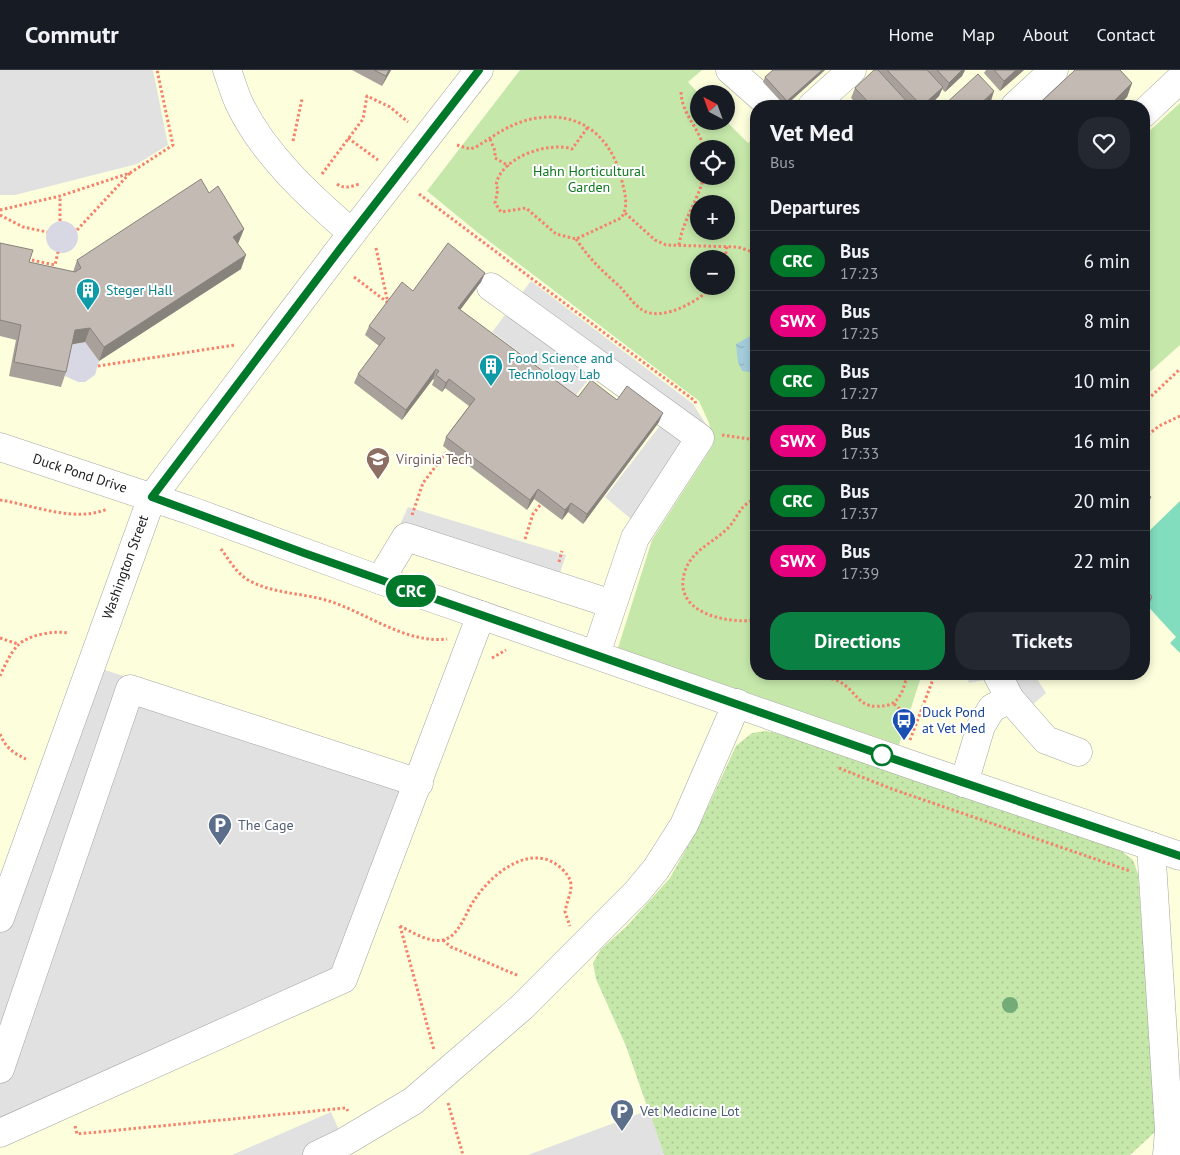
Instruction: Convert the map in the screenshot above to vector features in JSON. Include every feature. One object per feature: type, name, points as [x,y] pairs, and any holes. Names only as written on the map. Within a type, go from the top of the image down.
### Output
[{"type":"street","points":[[227,70],[239,103],[269,152],[309,194],[352,233]]},
{"type":"street","name":"Washington Street","points":[[0,918],[8,870],[152,497],[352,233],[479,70]]},
{"type":"street","points":[[730,70],[764,100]]},
{"type":"street","points":[[819,100],[852,70]]},
{"type":"street","points":[[1022,100],[1054,70]]},
{"type":"street","points":[[1150,107],[1180,79],[1158,70]]},
{"type":"street","points":[[491,287],[700,438],[635,538],[596,654]]},
{"type":"street","name":"Duck Pond Drive","points":[[0,447],[152,497],[380,580],[1180,856]]},
{"type":"street","points":[[380,580],[406,537],[612,604]]},
{"type":"street","points":[[0,1133],[343,979],[419,784],[481,615]]},
{"type":"street","points":[[1000,680],[1010,699],[1046,740],[1078,752]]},
{"type":"street","points":[[0,1069],[130,689],[419,784]]},
{"type":"street","points":[[964,783],[981,726],[992,708],[1010,699]]},
{"type":"street","points":[[317,1155],[413,1101],[543,986],[637,892],[656,868],[684,824],[737,703]]},
{"type":"street","points":[[1151,846],[1169,1130],[1167,1155]]},
{"type":"path","points":[[77,230],[130,173],[173,145],[157,70]]},
{"type":"path","points":[[681,92],[684,109],[701,140]]},
{"type":"path","points":[[322,175],[363,119],[367,96],[390,108],[410,123]]},
{"type":"path","points":[[293,142],[302,99]]},
{"type":"path","points":[[457,145],[470,149],[514,124],[536,118],[558,118],[588,127],[604,141],[615,161],[626,204],[625,213],[614,223],[576,239],[556,234],[526,208],[501,212],[497,209],[495,203],[498,190],[496,186],[497,178],[517,159],[546,147],[562,146],[572,149],[588,127]]},
{"type":"path","points":[[288,136],[298,148]]},
{"type":"path","points":[[348,138],[380,162]]},
{"type":"path","points":[[490,139],[496,151],[495,158],[510,166]]},
{"type":"path","points":[[316,168],[328,179]]},
{"type":"path","points":[[0,210],[60,196],[130,173]]},
{"type":"path","points":[[335,183],[341,187],[351,187],[366,180]]},
{"type":"path","points":[[679,245],[684,220],[701,185]]},
{"type":"path","points":[[419,194],[695,401]]},
{"type":"path","points":[[60,196],[60,221]]},
{"type":"path","points":[[625,213],[655,240],[666,245],[743,247],[750,250]]},
{"type":"path","points":[[0,215],[23,226],[47,232]]},
{"type":"path","points":[[576,239],[593,262],[634,303],[646,312],[666,313],[701,295]]},
{"type":"path","points":[[354,277],[389,303],[376,248]]},
{"type":"path","points":[[18,257],[55,265],[58,252]]},
{"type":"path","points":[[98,366],[238,344]]},
{"type":"path","points":[[1150,397],[1180,369]]},
{"type":"path","points":[[1150,433],[1159,426],[1180,416]]},
{"type":"path","points":[[700,438],[722,435],[750,439]]},
{"type":"path","points":[[415,504],[423,483],[448,450]]},
{"type":"path","points":[[0,500],[29,507],[75,513],[100,512],[115,506]]},
{"type":"path","points":[[750,502],[739,509],[728,528],[694,556],[685,570],[683,583],[686,595],[696,608],[705,614],[727,620],[750,620]]},
{"type":"path","points":[[525,539],[533,514],[541,504]]},
{"type":"path","points":[[213,543],[221,549],[240,575],[251,582],[278,591],[331,602],[378,623],[434,640],[450,638]]},
{"type":"path","points":[[0,638],[18,644],[42,636],[61,632],[68,633]]},
{"type":"path","points":[[0,676],[18,644]]},
{"type":"path","points":[[835,680],[867,705],[876,708],[894,704],[899,698],[905,680]]},
{"type":"path","points":[[909,743],[932,680]]},
{"type":"path","points":[[894,704],[916,723]]},
{"type":"path","points":[[0,734],[15,754],[26,758]]},
{"type":"path","points":[[892,789],[1136,874]]},
{"type":"path","points":[[443,940],[456,931],[482,889],[509,866],[532,857],[544,857],[552,861],[569,876],[572,892],[565,912],[572,928]]},
{"type":"path","points":[[435,1054],[400,926],[427,938],[443,940],[450,947],[543,986]]},
{"type":"path","points":[[448,1101],[463,1155]]},
{"type":"path","points":[[74,1123],[77,1134],[346,1108],[359,1133]]},
{"type":"shaded area","name":"Virginia Tech","points":[[0,70],[1180,70],[1180,1155],[0,1155]]},
{"type":"shaded area","points":[[0,70],[153,70],[168,145],[137,164],[15,195],[0,195]]},
{"type":"shaded area","points":[[62,221],[68,222],[73,226],[77,231],[77,243],[73,248],[68,252],[62,253],[56,252],[51,248],[47,243],[46,237],[47,231],[51,226],[56,222]]},
{"type":"shaded area","points":[[531,281],[693,404],[706,424],[710,445],[650,535],[605,497],[662,423],[594,373],[576,395],[492,332]]},
{"type":"shaded area","points":[[85,342],[99,361],[95,375],[85,382],[78,382],[63,375],[69,345]]},
{"type":"shaded area","points":[[408,507],[566,555],[553,594],[392,542]]},
{"type":"shaded area","name":"The Cage","points":[[93,666],[434,779],[349,983],[0,1134],[0,914]]},
{"type":"shaded area","points":[[968,680],[985,680],[969,683]]},
{"type":"shaded area","points":[[1010,680],[1038,680],[1046,693],[1031,706]]},
{"type":"shaded area","name":"Vet Medicine Lot","points":[[649,1110],[664,1155],[528,1155]]},
{"type":"shaded area","points":[[331,1112],[350,1155],[232,1155]]},
{"type":"green space","name":"Hahn Horticultural Garden","points":[[520,70],[702,70],[688,82],[691,85],[690,130],[735,130],[748,143],[750,141],[750,680],[920,680],[899,745],[618,648],[652,540],[713,445],[709,423],[699,401],[477,232],[427,191]]},
{"type":"green space","points":[[1180,103],[1180,345],[1150,372],[1150,130]]},
{"type":"green space","points":[[1180,501],[1180,653],[1170,643],[1176,637],[1150,609],[1150,530]]},
{"type":"green space","points":[[766,731],[780,734],[1120,850],[1133,860],[1138,874],[1157,1130],[1130,1155],[664,1155],[626,1046],[596,979],[593,963],[601,949],[626,927],[670,878],[700,824],[736,746],[752,733]]},
{"type":"water","points":[[750,336],[750,372],[742,371],[738,362],[736,344]]},
{"type":"building","points":[[374,70],[389,70],[386,76]]},
{"type":"building","points":[[773,70],[822,70],[788,100],[765,77]]},
{"type":"building","points":[[874,70],[878,70],[906,100],[866,100],[855,88]]},
{"type":"building","points":[[887,70],[927,70],[943,87],[929,100],[916,100]]},
{"type":"building","points":[[937,70],[962,70],[949,83]]},
{"type":"building","points":[[994,70],[1016,70],[1004,81]]},
{"type":"building","points":[[1075,70],[1120,70],[1132,83],[1115,100],[1043,100]]},
{"type":"building","points":[[978,74],[994,91],[984,100],[950,100]]},
{"type":"building","name":"Steger Hall","points":[[201,179],[209,193],[218,186],[244,229],[233,237],[246,255],[104,347],[90,328],[75,330],[66,372],[14,362],[21,325],[0,320],[0,243],[33,250],[29,262],[75,272],[81,268],[77,260]]},
{"type":"building","name":"Food Science and Technology Lab","points":[[448,243],[485,273],[458,308],[578,397],[591,380],[617,400],[627,386],[663,413],[587,514],[571,503],[565,510],[538,489],[530,500],[446,437],[475,399],[449,379],[446,383],[436,375],[439,371],[436,369],[406,410],[358,374],[385,338],[369,326],[402,282],[413,291]]},
{"type":"bus line","name":"CRC","points":[[479,70],[167,474],[152,497],[304,553],[882,755],[1180,856]]},
{"type":"place","name":"Steger Hall","points":[[88,311]]},
{"type":"place","name":"Food Science and Technology Lab","points":[[491,387]]},
{"type":"place","name":"Virginia Tech","points":[[378,480]]},
{"type":"place","name":"Duck Pond at Vet Med","points":[[904,741]]},
{"type":"place","name":"The Cage","points":[[220,846]]},
{"type":"place","name":"Vet Medicine Lot","points":[[622,1132]]}]
